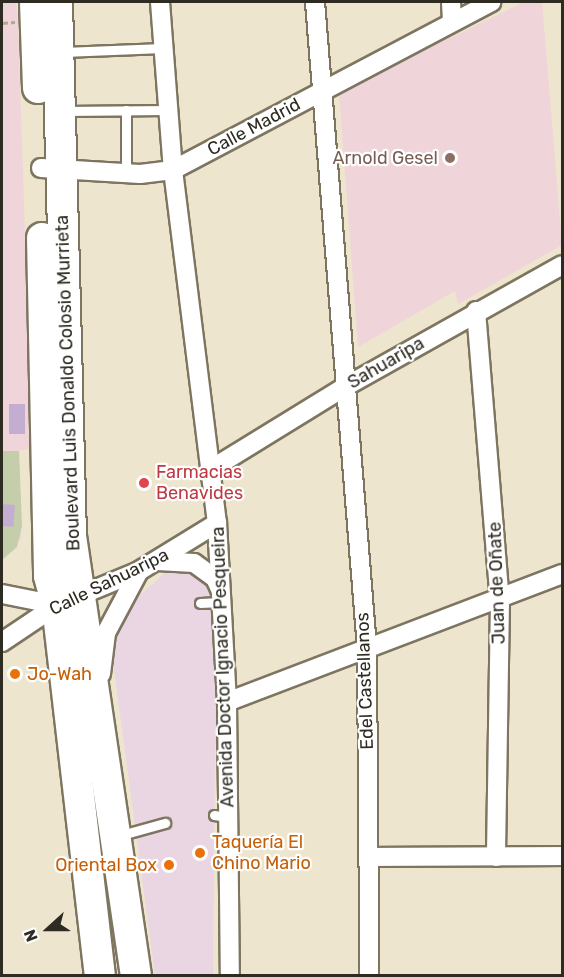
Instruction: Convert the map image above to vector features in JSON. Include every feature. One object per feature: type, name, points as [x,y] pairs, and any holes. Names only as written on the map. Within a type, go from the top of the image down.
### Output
[{"type":"main road","name":"Boulevard Luis Donaldo Colosio Murrieta","points":[[57,2],[47,53],[50,169],[71,536],[68,600],[100,975]]},
{"type":"main road","name":"Boulevard Luis Donaldo Colosio Murrieta","points":[[27,12],[47,53],[59,111],[50,169],[47,538],[49,576],[68,600],[101,730],[136,975]]},
{"type":"street","name":"Avenida Doctor Ignacio Pesqueira","points":[[160,2],[173,170],[213,468],[217,523],[227,702],[221,816],[230,975]]},
{"type":"street","points":[[315,2],[323,91]]},
{"type":"street","points":[[451,2],[452,21]]},
{"type":"street","name":"Calle Madrid","points":[[50,169],[126,173],[173,170],[491,2]]},
{"type":"street","name":"Edel Castellanos","points":[[323,91],[343,388],[366,649],[369,975]]},
{"type":"street","name":"Sahuaripa","points":[[213,468],[343,388],[476,311],[562,265]]},
{"type":"street","name":"Juan de Oñate","points":[[476,311],[500,600],[496,856]]},
{"type":"street","name":"Calle Sahuaripa","points":[[2,642],[68,600],[139,571],[217,523]]},
{"type":"street","points":[[71,536],[88,568],[102,577],[139,571]]},
{"type":"street","points":[[157,561],[194,563],[215,578],[220,596]]},
{"type":"street","points":[[101,730],[101,663],[106,633],[139,571]]},
{"type":"street","points":[[227,702],[500,600],[562,574]]},
{"type":"street","points":[[2,594],[68,600]]},
{"type":"street","points":[[369,857],[562,856]]},
{"type":"lane","points":[[47,53],[164,48]]},
{"type":"lane","points":[[126,110],[126,173]]},
{"type":"lane","points":[[59,111],[168,110]]},
{"type":"lane","points":[[200,603],[220,596]]},
{"type":"lane","points":[[117,836],[165,823]]},
{"type":"path","points":[[2,23],[27,12]]},
{"type":"shaded area","points":[[2,2],[16,2],[18,22],[32,448],[19,451],[21,539],[2,560]]},
{"type":"shaded area","name":"Arnold Gesel","points":[[524,2],[542,2],[562,245],[458,304],[455,291],[358,347],[339,92]]},
{"type":"shaded area","points":[[188,568],[202,576],[217,609],[222,715],[215,748],[213,975],[155,975],[112,655],[126,607],[165,573]]},
{"type":"green space","points":[[2,451],[19,451],[22,526],[17,547],[2,560]]},
{"type":"building","points":[[9,404],[25,404],[25,434],[9,434]]},
{"type":"building","points":[[2,504],[15,505],[13,527],[2,526]]},
{"type":"place","name":"Arnold Gesel","points":[[450,158]]},
{"type":"place","name":"Farmacias Benavides","points":[[144,483]]},
{"type":"place","name":"Jo-Wah","points":[[15,674]]},
{"type":"place","name":"Taquería El Chino Mario","points":[[200,853]]},
{"type":"place","name":"Oriental Box","points":[[169,865]]}]
